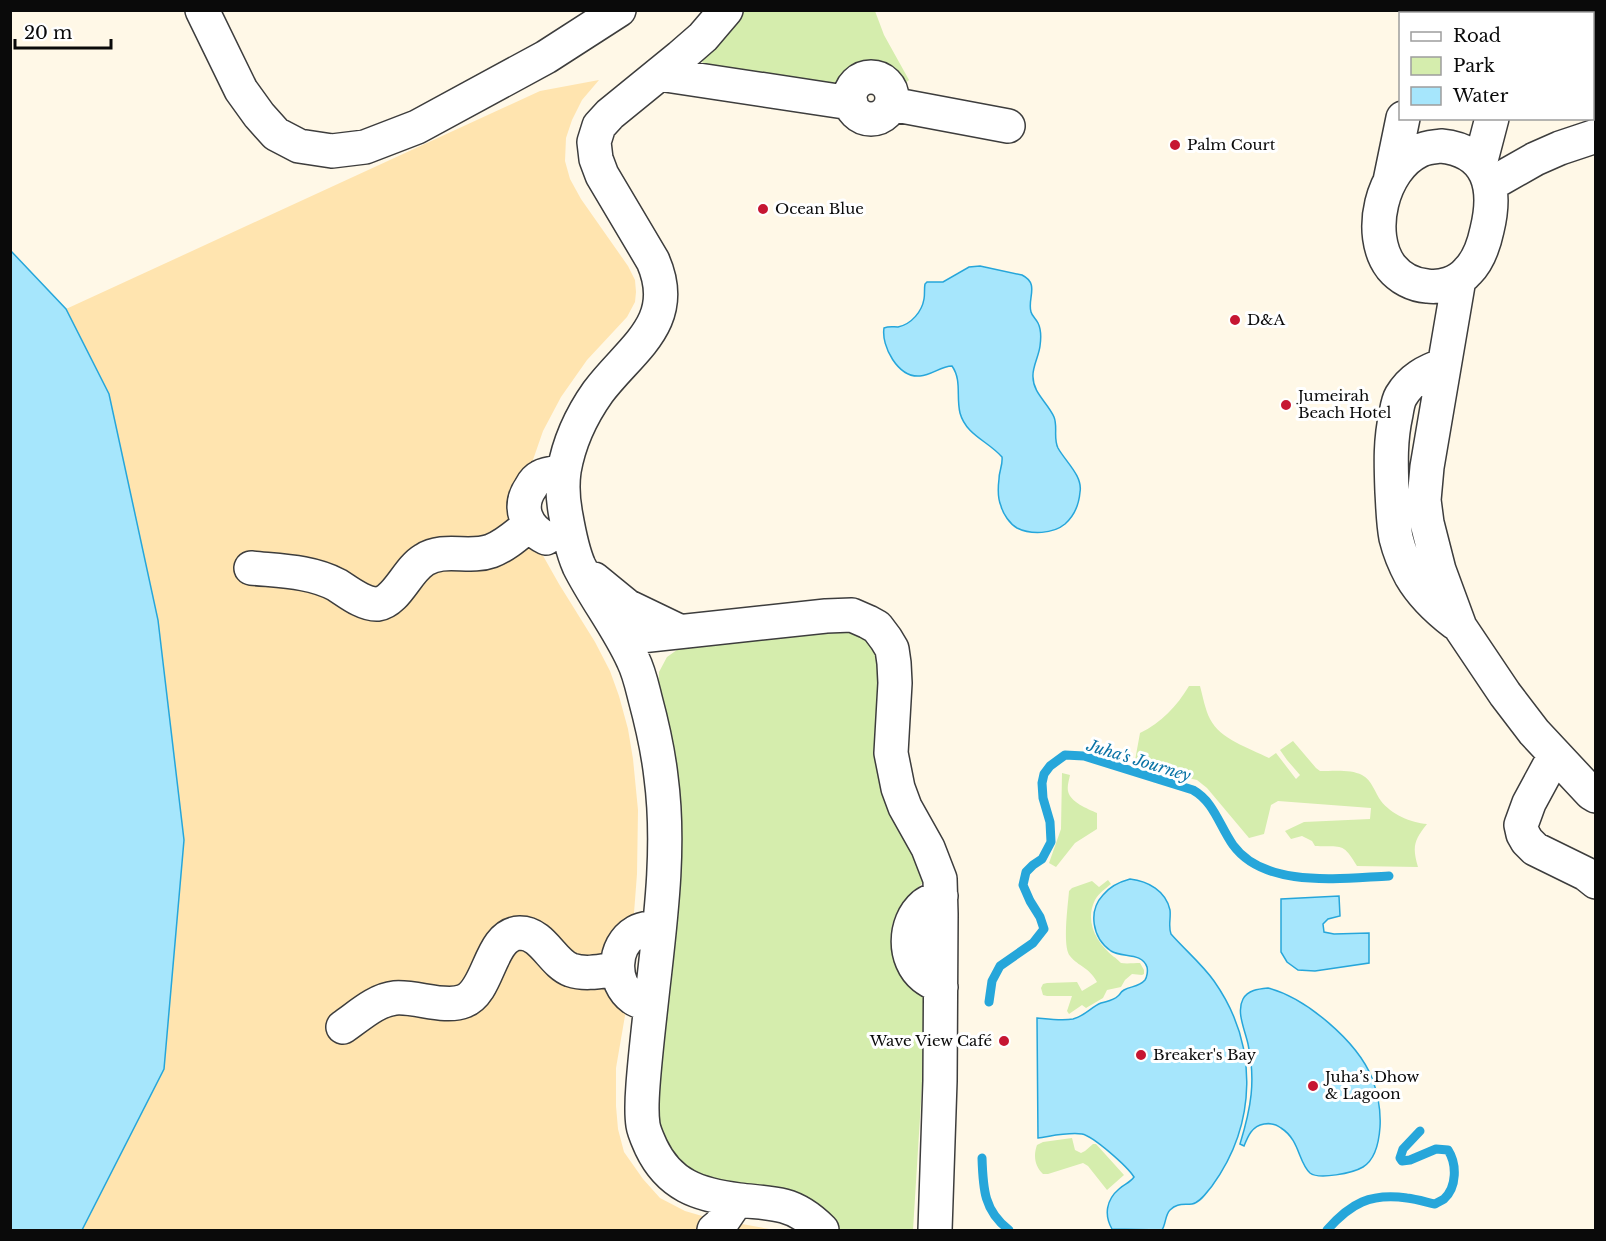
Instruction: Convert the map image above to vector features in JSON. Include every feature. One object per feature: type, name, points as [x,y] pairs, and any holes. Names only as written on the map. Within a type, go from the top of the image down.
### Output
[{"type":"lane","points":[[202,10],[241,90],[264,122],[276,134],[299,146],[332,151],[365,147],[417,127],[546,57],[619,10]]},
{"type":"lane","points":[[726,10],[703,37],[610,114],[599,126],[594,142],[596,159],[602,175],[653,261],[659,275],[661,303],[646,336],[598,392],[580,420],[573,435],[564,472],[563,491],[574,551],[635,664],[653,730],[662,780],[664,844],[659,926],[644,1066],[643,1126],[662,1166],[675,1180],[717,1197],[784,1206],[811,1219],[821,1230]]},
{"type":"lane","points":[[659,74],[851,103],[851,92],[854,87],[862,79],[873,77],[884,81],[889,86],[891,104],[1008,126]]},
{"type":"lane","points":[[1390,182],[1403,120]]},
{"type":"lane","points":[[1485,174],[1492,120]]},
{"type":"lane","points":[[1485,174],[1535,159],[1596,136]]},
{"type":"lane","points":[[1430,147],[1452,147],[1471,154],[1485,174],[1492,202],[1486,238],[1469,271],[1459,279],[1437,287],[1423,286],[1400,276],[1385,255],[1380,230],[1381,206],[1386,187],[1402,164],[1420,150],[1430,147]]},
{"type":"lane","points":[[1459,279],[1427,468],[1424,500],[1426,523],[1439,570],[1460,627],[1533,732],[1596,796]]},
{"type":"lane","points":[[564,472],[541,476],[525,495],[524,510],[529,525],[538,534],[555,540],[574,551],[604,588],[627,606],[679,631]]},
{"type":"lane","points":[[251,568],[308,574],[334,584],[368,603],[379,604],[389,599],[412,569],[422,561],[432,556],[445,554],[474,554],[492,551],[529,525]]},
{"type":"lane","points":[[622,638],[852,615],[877,627],[892,649],[894,663],[891,753],[898,788],[905,807],[928,848],[940,879],[941,987],[935,1230]]},
{"type":"lane","points":[[1555,755],[1528,803],[1521,825],[1522,834],[1535,849],[1586,874],[1596,882]]},
{"type":"lane","points":[[651,1005],[638,1001],[620,982],[617,969],[618,956],[631,935],[645,928],[659,926]]},
{"type":"lane","points":[[343,1027],[372,1006],[396,998],[455,1003],[465,1001],[480,985],[504,941],[516,933],[524,933],[533,937],[542,943],[558,961],[572,970],[590,973],[617,969]]},
{"type":"lane","points":[[714,1230],[737,1200]]},
{"type":"green space","points":[[736,11],[875,11],[884,35],[909,80],[902,86],[881,74],[864,70],[850,76],[835,96],[703,67],[702,58]]},
{"type":"green space","points":[[827,621],[879,645],[926,879],[896,913],[891,932],[894,953],[919,988],[926,1007],[913,1230],[834,1230],[681,1175],[649,1109],[659,672],[667,657],[684,645]]},
{"type":"green space","points":[[1189,686],[1200,686],[1208,715],[1221,732],[1269,758],[1276,753],[1296,779],[1300,775],[1280,750],[1293,741],[1320,771],[1358,773],[1368,780],[1381,801],[1390,810],[1408,820],[1427,824],[1415,844],[1418,867],[1357,866],[1341,847],[1315,846],[1312,841],[1302,836],[1291,839],[1285,831],[1304,822],[1370,819],[1371,808],[1278,801],[1271,805],[1264,834],[1249,838],[1207,788],[1197,780],[1134,766],[1140,733],[1168,713]]},
{"type":"green space","points":[[1062,773],[1070,775],[1068,789],[1072,799],[1097,813],[1097,829],[1075,843],[1056,867],[1049,863],[1061,829]]},
{"type":"green space","points":[[1108,880],[1111,884],[1098,895],[1092,908],[1094,932],[1102,945],[1121,963],[1140,963],[1144,974],[1132,974],[1121,987],[1107,990],[1103,998],[1086,1008],[1082,1005],[1069,1014],[1067,1011],[1072,996],[1043,995],[1041,988],[1043,984],[1077,982],[1082,991],[1097,982],[1091,973],[1073,960],[1068,951],[1066,925],[1069,891],[1092,881],[1099,887]]},
{"type":"green space","points":[[1072,1138],[1075,1150],[1081,1153],[1096,1144],[1124,1175],[1107,1190],[1083,1163],[1043,1174],[1036,1161],[1037,1145]]},
{"type":"sand","points":[[599,80],[582,100],[572,120],[566,138],[565,161],[570,179],[581,199],[628,266],[635,280],[635,302],[627,317],[587,360],[561,397],[543,431],[526,480],[533,538],[610,671],[628,729],[633,759],[638,810],[637,874],[627,1004],[616,1068],[618,1129],[624,1152],[660,1198],[685,1211],[709,1218],[775,1230],[82,1230],[164,1069],[184,840],[158,620],[109,394],[66,309],[540,91]]},
{"type":"water","points":[[11,251],[66,309],[109,394],[158,620],[184,840],[164,1069],[82,1230],[11,1230]]},
{"type":"water","points":[[980,266],[1022,275],[1032,287],[1030,307],[1039,325],[1041,337],[1033,377],[1035,388],[1054,417],[1058,448],[1076,474],[1080,486],[1076,510],[1065,524],[1048,532],[1023,530],[1014,526],[1005,515],[999,493],[1002,457],[972,432],[963,421],[959,407],[957,377],[952,366],[920,376],[912,375],[898,366],[888,352],[885,343],[884,328],[903,325],[919,312],[923,304],[927,282],[943,282],[969,267]]},
{"type":"water","name":"Breaker's Bay","points":[[1130,879],[1150,885],[1165,897],[1170,910],[1171,934],[1214,981],[1229,1006],[1239,1031],[1245,1058],[1247,1084],[1244,1111],[1238,1137],[1227,1162],[1201,1199],[1192,1204],[1178,1205],[1170,1210],[1162,1230],[1112,1229],[1107,1213],[1111,1198],[1134,1177],[1101,1146],[1082,1134],[1038,1138],[1037,1018],[1064,1020],[1077,1018],[1145,980],[1147,969],[1144,962],[1136,957],[1111,951],[1100,939],[1094,924],[1098,901],[1109,889]]},
{"type":"water","points":[[1339,896],[1340,916],[1328,919],[1323,924],[1324,932],[1369,933],[1369,963],[1315,971],[1298,970],[1287,962],[1281,952],[1281,899]]},
{"type":"water","name":"Juha’s Dhow & Lagoon","points":[[1268,988],[1283,993],[1314,1011],[1343,1036],[1365,1064],[1376,1090],[1380,1121],[1376,1150],[1363,1167],[1336,1175],[1314,1175],[1306,1168],[1292,1139],[1281,1128],[1273,1124],[1256,1127],[1244,1146],[1240,1144],[1247,1118],[1252,1082],[1248,1044],[1240,1010],[1241,1004],[1250,992]]},
{"type":"waterway","name":"Juha's Journey","points":[[989,1002],[992,981],[1000,966],[1033,943],[1044,929],[1023,885],[1026,872],[1042,859],[1051,842],[1050,822],[1043,798],[1044,774],[1050,766],[1065,755],[1084,756],[1193,790],[1211,807],[1233,845],[1247,859],[1264,869],[1305,878],[1389,876]]},
{"type":"waterway","name":"Juha's Journey","points":[[1327,1230],[1344,1213],[1372,1199],[1410,1198],[1435,1204],[1444,1199],[1451,1188],[1454,1175],[1453,1162],[1448,1150],[1436,1149],[1410,1160],[1402,1161],[1400,1158],[1403,1149],[1420,1131]]},
{"type":"waterway","name":"Juha's Journey","points":[[982,1158],[986,1198],[994,1215],[1009,1230]]},
{"type":"place","name":"Palm Court","points":[[1175,145]]},
{"type":"place","name":"Ocean Blue","points":[[763,209]]},
{"type":"place","name":"D&A","points":[[1235,320]]},
{"type":"place","name":"Jumeirah Beach Hotel","points":[[1286,405]]},
{"type":"place","name":"Wave View Café","points":[[1004,1041]]},
{"type":"place","name":"Breaker's Bay","points":[[1141,1055]]},
{"type":"place","name":"Juha’s Dhow & Lagoon","points":[[1313,1086]]}]
